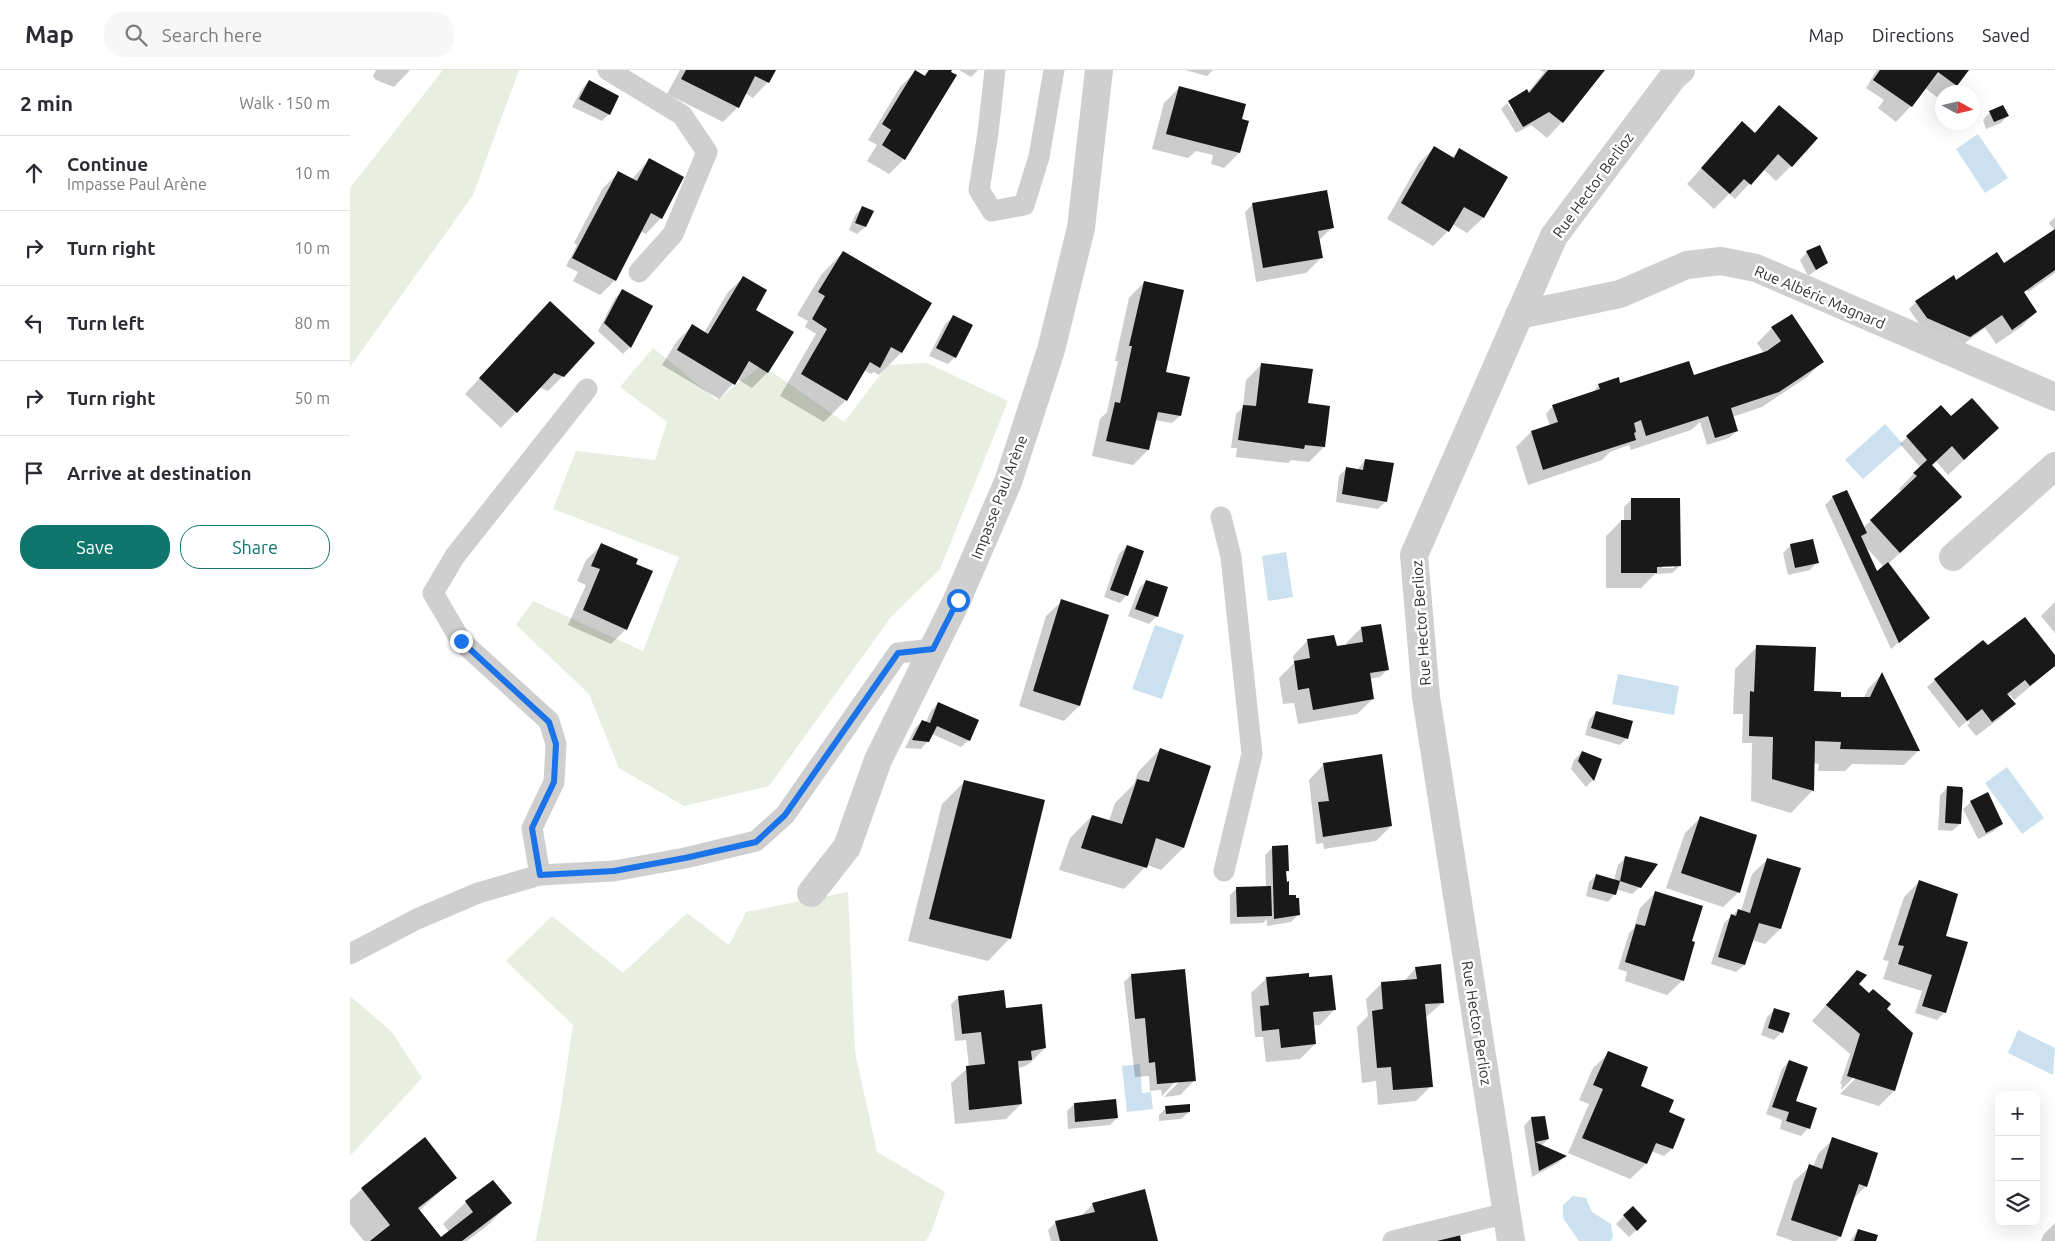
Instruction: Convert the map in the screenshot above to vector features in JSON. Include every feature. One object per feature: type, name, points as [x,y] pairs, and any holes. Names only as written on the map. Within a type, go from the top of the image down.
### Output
[{"type":"street","name":"Impasse Paul Arène","points":[[811,893],[847,847],[878,760],[958,600],[1008,482],[1051,350],[1081,228],[1099,70]]},
{"type":"street","name":"Rue Hector Berlioz","points":[[1511,1241],[1426,697],[1414,555],[1554,236],[1673,76],[1681,70]]},
{"type":"street","name":"Rue Albéric Magnard","points":[[1519,315],[1620,294],[1686,266],[1721,260],[1756,268],[2055,397]]},
{"type":"street","points":[[1953,557],[2055,466]]},
{"type":"lane","points":[[608,70],[682,114],[707,152],[673,234],[639,272]]},
{"type":"lane","points":[[995,70],[979,190],[992,211],[1024,205],[1039,158],[1054,70]]},
{"type":"lane","points":[[540,875],[532,828],[554,782],[556,744],[549,722],[461,641],[433,594],[455,556],[587,389]]},
{"type":"lane","points":[[1222,517],[1231,556],[1252,754],[1224,871]]},
{"type":"lane","points":[[350,954],[434,911],[478,893],[540,875],[614,871],[756,842],[785,815],[898,653],[933,649]]},
{"type":"lane","points":[[1393,1241],[1506,1213]]},
{"type":"green space","points":[[443,70],[519,70],[473,195],[350,367],[350,188]]},
{"type":"green space","points":[[653,348],[717,400],[762,365],[844,422],[888,365],[927,363],[1008,401],[940,569],[891,617],[769,786],[684,806],[619,768],[589,694],[516,625],[533,601],[643,651],[679,557],[553,509],[576,451],[655,460],[667,422],[620,387]]},
{"type":"green space","points":[[848,892],[855,1052],[877,1152],[945,1192],[932,1230],[926,1241],[533,1241],[536,1240],[560,1112],[573,1025],[506,961],[552,916],[623,973],[687,913],[729,945],[746,912]]},
{"type":"green space","points":[[350,996],[391,1031],[422,1078],[350,1156]]},
{"type":"water","points":[[1978,134],[2008,178],[1985,193],[1956,149]]},
{"type":"water","points":[[1885,424],[1903,444],[1863,479],[1845,460]]},
{"type":"water","points":[[1286,552],[1293,597],[1268,601],[1262,556]]},
{"type":"water","points":[[1155,625],[1184,635],[1162,699],[1132,689]]},
{"type":"water","points":[[1618,674],[1679,686],[1674,715],[1612,704]]},
{"type":"water","points":[[2007,767],[2044,818],[2022,834],[1985,783]]},
{"type":"water","points":[[2018,1030],[2055,1048],[2053,1075],[2008,1053]]},
{"type":"water","points":[[1140,1064],[1142,1093],[1151,1092],[1153,1109],[1127,1112],[1122,1066]]},
{"type":"water","points":[[1573,1196],[1586,1198],[1592,1212],[1611,1224],[1613,1236],[1611,1241],[1579,1241],[1563,1218],[1563,1205]]},
{"type":"building","points":[[686,70],[776,70],[769,83],[755,76],[739,108],[681,79]]},
{"type":"building","points":[[915,70],[925,76],[929,70],[952,70],[951,72],[957,75],[905,160],[882,145],[891,130],[882,124]]},
{"type":"building","points":[[1548,70],[1605,70],[1563,123],[1549,112],[1523,127],[1508,101],[1527,89],[1529,93]]},
{"type":"building","points":[[1880,70],[1969,70],[1958,85],[1938,72],[1912,107],[1873,80]]},
{"type":"building","points":[[589,80],[619,96],[610,115],[579,99]]},
{"type":"building","points":[[1179,86],[1246,104],[1242,119],[1249,121],[1240,153],[1166,134]]},
{"type":"building","points":[[1779,105],[1818,138],[1792,167],[1778,154],[1751,185],[1744,179],[1730,194],[1701,168],[1742,121],[1755,133]]},
{"type":"building","points":[[2003,105],[2009,116],[1994,122],[1989,111]]},
{"type":"building","points":[[1434,146],[1454,158],[1459,148],[1508,177],[1484,218],[1464,207],[1449,232],[1401,203]]},
{"type":"building","points":[[649,158],[684,177],[662,219],[651,213],[616,281],[572,258],[618,171],[637,181]]},
{"type":"building","points":[[1327,190],[1334,228],[1318,231],[1323,258],[1263,268],[1252,203]]},
{"type":"building","points":[[862,206],[874,211],[866,227],[855,223]]},
{"type":"building","points":[[2055,229],[2055,270],[2024,292],[2037,312],[2012,330],[2002,315],[1970,337],[1927,318],[1915,301],[1954,275],[1956,280],[1997,252],[2004,263]]},
{"type":"building","points":[[1820,245],[1828,263],[1816,270],[1806,251]]},
{"type":"building","points":[[843,251],[932,303],[902,353],[891,347],[880,368],[870,362],[847,401],[801,374],[827,329],[812,319],[825,296],[818,292]]},
{"type":"building","points":[[743,276],[767,290],[756,310],[794,332],[768,373],[749,361],[735,385],[677,350],[692,324],[708,334]]},
{"type":"building","points":[[1144,281],[1184,290],[1166,372],[1190,377],[1181,416],[1158,412],[1149,450],[1106,441],[1115,402],[1120,403],[1132,346],[1129,346]]},
{"type":"building","points":[[622,289],[653,306],[631,348],[604,323]]},
{"type":"building","points":[[550,301],[595,343],[564,377],[554,373],[517,413],[479,378]]},
{"type":"building","points":[[1792,314],[1824,362],[1779,392],[1731,408],[1738,431],[1715,438],[1708,416],[1646,436],[1641,420],[1634,423],[1636,440],[1543,470],[1531,431],[1558,422],[1552,405],[1600,389],[1598,384],[1619,377],[1620,383],[1689,361],[1694,375],[1767,351],[1781,341],[1771,327]]},
{"type":"building","points":[[953,315],[973,325],[956,358],[936,348]]},
{"type":"building","points":[[1261,363],[1313,369],[1308,403],[1330,406],[1325,447],[1305,445],[1304,449],[1238,440],[1243,405],[1256,406]]},
{"type":"building","points":[[1972,398],[1999,428],[1964,460],[1952,446],[1932,465],[1962,497],[1900,553],[1870,520],[1917,476],[1913,473],[1927,460],[1906,436],[1941,405],[1951,416]]},
{"type":"building","points":[[1365,459],[1394,463],[1387,502],[1342,494],[1346,467],[1363,470]]},
{"type":"building","points":[[1847,490],[1867,533],[1861,536],[1877,571],[1888,562],[1930,618],[1899,643],[1832,496]]},
{"type":"building","points":[[1631,498],[1680,498],[1681,566],[1657,567],[1657,573],[1621,573],[1621,520],[1631,520]]},
{"type":"building","points":[[1813,539],[1819,563],[1795,568],[1790,544]]},
{"type":"building","points":[[601,543],[638,559],[636,564],[653,571],[627,630],[583,610],[600,569],[591,566]]},
{"type":"building","points":[[1127,545],[1144,551],[1128,596],[1110,590]]},
{"type":"building","points":[[1146,580],[1168,587],[1158,617],[1135,609]]},
{"type":"building","points":[[1061,599],[1109,615],[1080,706],[1033,691]]},
{"type":"building","points":[[2025,617],[2055,655],[2055,666],[2030,686],[2025,680],[2007,694],[2016,704],[1992,722],[1982,709],[1967,721],[1934,679],[1983,640],[1988,645]]},
{"type":"building","points":[[1381,624],[1389,670],[1370,673],[1374,699],[1313,710],[1309,688],[1298,690],[1294,661],[1310,658],[1307,639],[1334,635],[1337,646],[1363,642],[1361,627]]},
{"type":"building","points":[[1756,645],[1816,647],[1814,691],[1841,692],[1841,697],[1870,697],[1882,672],[1920,751],[1840,749],[1841,742],[1815,741],[1814,791],[1772,779],[1773,737],[1749,736],[1750,691],[1754,692]]},
{"type":"building","points":[[938,702],[979,720],[970,741],[937,726],[929,742],[912,740],[922,720],[930,723]]},
{"type":"building","points":[[1596,711],[1633,721],[1628,739],[1591,728]]},
{"type":"building","points":[[1160,748],[1211,766],[1184,848],[1156,838],[1147,868],[1081,848],[1092,815],[1122,824],[1137,779],[1149,782]]},
{"type":"building","points":[[1582,751],[1602,759],[1594,781],[1578,761]]},
{"type":"building","points":[[1382,754],[1392,826],[1323,837],[1318,802],[1329,801],[1323,763]]},
{"type":"building","points":[[964,780],[1045,800],[1011,939],[929,919]]},
{"type":"building","points":[[1947,786],[1962,787],[1961,824],[1945,823]]},
{"type":"building","points":[[1988,792],[2003,824],[1986,833],[1970,801]]},
{"type":"building","points":[[1700,816],[1757,835],[1740,893],[1681,873]]},
{"type":"building","points":[[1288,845],[1289,871],[1286,871],[1287,882],[1289,881],[1289,895],[1296,895],[1296,898],[1299,898],[1300,915],[1274,919],[1272,846]]},
{"type":"building","points":[[1625,856],[1658,864],[1641,888],[1620,881]]},
{"type":"building","points":[[1767,858],[1801,868],[1781,929],[1759,923],[1745,965],[1718,957],[1731,914],[1736,916],[1738,909],[1750,913]]},
{"type":"building","points":[[1596,874],[1620,881],[1616,895],[1592,889]]},
{"type":"building","points":[[1919,880],[1958,894],[1946,936],[1968,942],[1946,1013],[1922,1006],[1932,975],[1898,964],[1904,946],[1898,945]]},
{"type":"building","points":[[1271,886],[1272,916],[1237,917],[1236,887]]},
{"type":"building","points":[[1655,891],[1703,906],[1692,941],[1695,942],[1684,981],[1625,962],[1636,924],[1645,926]]},
{"type":"building","points":[[1441,964],[1444,1003],[1425,1004],[1433,1087],[1393,1090],[1391,1067],[1377,1068],[1372,1011],[1383,1009],[1381,982],[1417,979],[1415,967]]},
{"type":"building","points":[[1185,969],[1196,1081],[1157,1084],[1155,1062],[1149,1063],[1145,1018],[1135,1019],[1131,974]]},
{"type":"building","points":[[1857,970],[1867,975],[1859,984],[1869,993],[1873,989],[1891,1004],[1887,1009],[1913,1033],[1895,1091],[1847,1076],[1860,1034],[1826,1005]]},
{"type":"building","points":[[1309,973],[1309,977],[1332,975],[1336,1010],[1313,1012],[1316,1044],[1281,1048],[1279,1029],[1262,1031],[1260,1006],[1269,1005],[1266,977]]},
{"type":"building","points":[[1004,990],[1006,1008],[1042,1004],[1046,1048],[1031,1051],[1032,1060],[1018,1061],[1022,1104],[969,1110],[966,1066],[985,1064],[981,1032],[962,1034],[958,996]]},
{"type":"building","points":[[1774,1008],[1790,1013],[1783,1033],[1768,1028]]},
{"type":"building","points":[[1608,1051],[1648,1067],[1641,1086],[1674,1100],[1669,1112],[1685,1119],[1673,1149],[1656,1143],[1647,1164],[1582,1138],[1603,1089],[1593,1085]]},
{"type":"building","points":[[1789,1060],[1808,1067],[1796,1101],[1817,1108],[1810,1129],[1786,1121],[1789,1112],[1772,1107]]},
{"type":"building","points":[[1116,1099],[1118,1118],[1075,1122],[1074,1103]]},
{"type":"building","points":[[1190,1104],[1190,1112],[1166,1114],[1165,1106]]},
{"type":"building","points":[[1545,1116],[1549,1139],[1535,1142],[1567,1156],[1539,1171],[1531,1117]]},
{"type":"building","points":[[425,1137],[457,1178],[418,1208],[441,1237],[473,1212],[465,1201],[493,1180],[512,1203],[462,1241],[370,1241],[390,1225],[361,1188]]},
{"type":"building","points":[[1832,1137],[1878,1153],[1867,1187],[1859,1184],[1841,1237],[1791,1220],[1809,1164],[1822,1169]]},
{"type":"building","points":[[1145,1189],[1158,1241],[1060,1241],[1055,1221],[1095,1212],[1092,1203]]},
{"type":"building","points":[[1633,1206],[1647,1221],[1637,1231],[1623,1215]]},
{"type":"building","points":[[1858,1229],[1878,1235],[1876,1241],[1854,1241]]},
{"type":"building","points":[[1460,1235],[1461,1241],[1434,1241]]},
{"type":"route","points":[[461,641],[549,722],[556,744],[554,782],[532,828],[540,875],[614,871],[756,842],[785,815],[898,653],[933,649],[958,600]]}]
